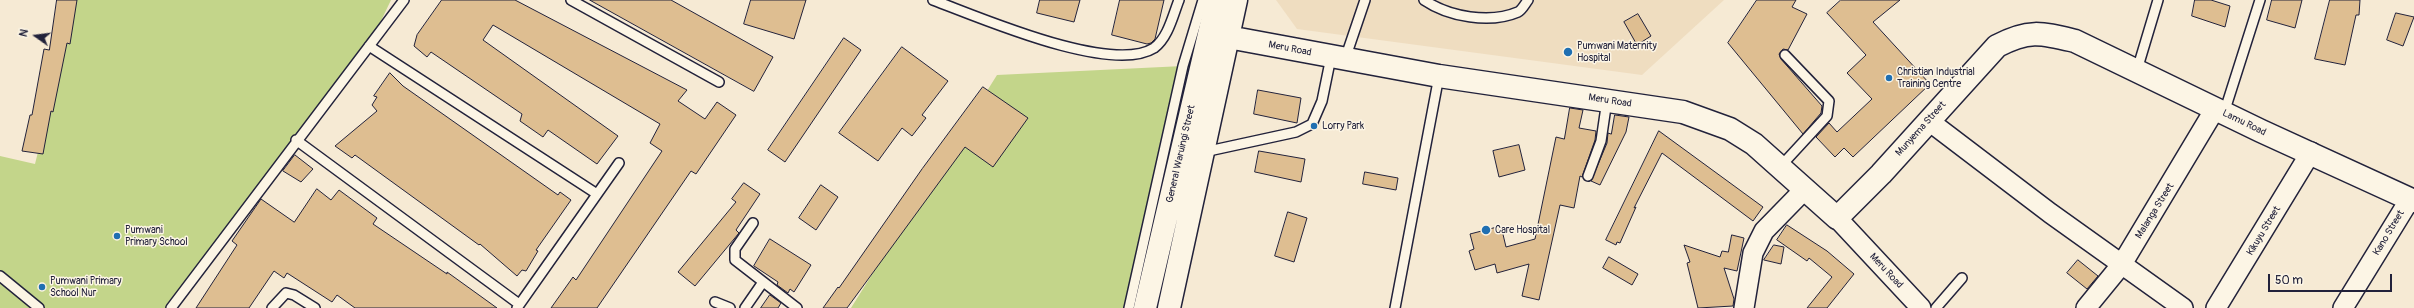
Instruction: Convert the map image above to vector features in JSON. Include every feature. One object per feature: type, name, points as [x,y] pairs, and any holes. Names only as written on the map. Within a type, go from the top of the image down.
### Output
[{"type":"street","name":"General Waruingi Street","points":[[1145,308],[1217,0]]},
{"type":"street","name":"General Waruingi Street","points":[[1169,308],[1236,0]]},
{"type":"street","name":"Munyema Street","points":[[1837,218],[1881,174],[1997,46],[2017,36],[2043,33],[2076,41]]},
{"type":"street","name":"Meru Road","points":[[1228,37],[1439,76],[1683,112],[1730,129],[1754,144],[1837,218],[1921,308]]},
{"type":"street","name":"Lamu Road","points":[[2076,41],[2220,111],[2412,200]]},
{"type":"street","name":"Malanga Street","points":[[2086,308],[2122,264],[2220,111]]},
{"type":"street","points":[[1929,121],[2050,213],[2183,308]]},
{"type":"street","name":"Kikuyu Street","points":[[2216,308],[2264,232],[2311,152]]},
{"type":"street","points":[[1744,308],[1753,254],[1764,231],[1804,189]]},
{"type":"street","name":"Kano Street","points":[[2343,308],[2412,200]]},
{"type":"lane","points":[[171,308],[296,140],[404,0]]},
{"type":"lane","points":[[571,0],[720,82]]},
{"type":"lane","points":[[933,0],[1044,41],[1103,53],[1131,55],[1146,52],[1158,44],[1171,22],[1179,0]]},
{"type":"lane","points":[[1129,308],[1183,66],[1203,0]]},
{"type":"lane","points":[[1203,152],[1296,132],[1312,124],[1338,58],[1365,0]]},
{"type":"lane","points":[[1424,0],[1445,10],[1488,20],[1519,11],[1528,0]]},
{"type":"lane","points":[[2137,70],[2158,0]]},
{"type":"lane","name":"Malanga Street","points":[[2220,111],[2260,0]]},
{"type":"lane","points":[[369,46],[597,194]]},
{"type":"lane","points":[[1780,167],[1827,116],[1829,108],[1829,101],[1785,56]]},
{"type":"lane","points":[[1395,308],[1439,76]]},
{"type":"lane","points":[[1588,176],[1601,140],[1607,100]]},
{"type":"lane","points":[[296,140],[518,306],[619,163]]},
{"type":"lane","points":[[753,223],[735,249],[735,260],[797,308]]},
{"type":"lane","points":[[0,276],[39,308]]},
{"type":"lane","points":[[1936,308],[1962,278]]},
{"type":"lane","points":[[745,308],[764,282]]},
{"type":"lane","points":[[272,308],[286,293],[294,295],[315,308]]},
{"type":"lane","points":[[715,302],[730,308]]},
{"type":"shaded area","name":"Pumwani Maternity Hospital","points":[[1276,0],[1724,0],[1642,75],[1297,29]]},
{"type":"green space","points":[[76,0],[391,0],[369,46],[171,308],[0,308],[0,156],[35,164]]},
{"type":"green space","points":[[1183,66],[1126,308],[851,308],[997,75]]},
{"type":"building","points":[[57,0],[77,0],[70,44],[67,43],[53,112],[51,111],[43,154],[22,151],[30,115],[32,115],[44,49],[49,50]]},
{"type":"building","points":[[442,0],[515,0],[687,90],[678,101],[705,119],[717,102],[736,115],[696,174],[691,171],[597,308],[551,308],[573,277],[576,280],[662,151],[650,143],[660,124],[493,25],[483,40],[618,136],[597,164],[548,130],[543,137],[520,121],[522,114],[431,52],[427,57],[414,46],[417,35]]},
{"type":"building","points":[[590,0],[671,0],[773,57],[754,91]]},
{"type":"building","points":[[751,0],[806,0],[794,39],[744,24]]},
{"type":"building","points":[[1040,0],[1080,0],[1074,22],[1037,13]]},
{"type":"building","points":[[1120,0],[1164,0],[1155,39],[1151,43],[1147,44],[1112,35]]},
{"type":"building","points":[[1757,0],[1796,0],[1792,7],[1807,14],[1788,50],[1783,49],[1779,54],[1781,59],[1822,106],[1821,113],[1803,134],[1728,43]]},
{"type":"building","name":"Christian Industrial Training Centre","points":[[1841,0],[1900,0],[1873,22],[1930,84],[1853,157],[1844,148],[1835,157],[1816,137],[1829,123],[1837,132],[1872,99],[1847,73],[1866,55],[1827,13]]},
{"type":"building","points":[[2195,0],[2211,0],[2230,6],[2225,27],[2192,16]]},
{"type":"building","points":[[2272,0],[2302,0],[2295,28],[2267,20]]},
{"type":"building","points":[[2330,0],[2360,0],[2359,15],[2356,15],[2345,65],[2315,59]]},
{"type":"building","points":[[2396,13],[2414,17],[2403,46],[2387,40]]},
{"type":"building","points":[[1638,14],[1651,36],[1637,45],[1624,22]]},
{"type":"building","points":[[844,38],[861,50],[785,162],[768,150]]},
{"type":"building","points":[[902,47],[948,81],[922,115],[926,118],[912,136],[902,128],[878,161],[839,133]]},
{"type":"building","points":[[390,73],[403,86],[558,195],[560,192],[571,200],[536,250],[538,251],[526,271],[522,270],[517,276],[480,244],[479,245],[355,155],[352,158],[335,146],[377,111],[372,105],[377,97],[374,96]]},
{"type":"building","points":[[983,87],[1028,118],[993,167],[965,147],[847,308],[823,308],[838,287],[839,288],[922,169]]},
{"type":"building","points":[[1258,90],[1301,98],[1297,123],[1254,114]]},
{"type":"building","points":[[1570,108],[1583,110],[1579,128],[1596,131],[1595,140],[1582,177],[1580,176],[1574,208],[1560,205],[1539,300],[1522,296],[1529,264],[1497,273],[1495,264],[1475,270],[1469,251],[1474,249],[1470,234],[1501,226],[1506,247],[1535,239],[1556,137],[1564,139]]},
{"type":"building","points":[[1615,115],[1629,117],[1626,132],[1600,185],[1591,181],[1607,143],[1608,133],[1611,134]]},
{"type":"building","points":[[1659,131],[1763,207],[1753,221],[1662,153],[1634,208],[1636,207],[1620,243],[1617,242],[1616,245],[1606,240]]},
{"type":"building","points":[[1519,145],[1525,170],[1499,177],[1493,151]]},
{"type":"building","points":[[1259,151],[1305,159],[1301,182],[1255,172]]},
{"type":"building","points":[[295,155],[313,169],[301,182],[283,171]]},
{"type":"building","points":[[1365,172],[1398,178],[1396,190],[1363,184]]},
{"type":"building","points":[[744,183],[760,194],[736,230],[739,233],[695,286],[678,272],[736,202],[732,199]]},
{"type":"building","points":[[821,185],[838,197],[816,230],[799,218]]},
{"type":"building","points":[[317,189],[331,200],[339,190],[377,218],[373,224],[447,274],[447,272],[497,308],[355,308],[337,295],[332,302],[287,273],[284,278],[274,271],[249,308],[196,308],[237,245],[232,241],[261,199],[294,222]]},
{"type":"building","points":[[1288,212],[1307,218],[1294,262],[1275,256]]},
{"type":"building","points":[[1787,225],[1827,251],[1854,274],[1827,308],[1807,308],[1832,277],[1809,258],[1807,261],[1777,240]]},
{"type":"building","points":[[1732,235],[1744,238],[1737,271],[1724,268],[1734,299],[1733,306],[1698,308],[1687,263],[1690,262],[1684,245],[1720,257],[1722,251],[1728,252]]},
{"type":"building","points":[[770,239],[811,265],[794,292],[790,289],[788,293],[777,285],[778,282],[754,266]]},
{"type":"building","points":[[1774,245],[1784,247],[1781,264],[1764,260]]},
{"type":"building","points":[[1609,257],[1638,274],[1632,285],[1603,268]]},
{"type":"building","points":[[2078,260],[2098,276],[2087,289],[2067,273]]},
{"type":"building","points":[[770,295],[781,303],[778,308],[761,308]]},
{"type":"place","name":"Pumwani Maternity Hospital","points":[[1568,52]]},
{"type":"place","name":"Christian Industrial Training Centre","points":[[1889,78]]},
{"type":"place","name":"Lorry Park","points":[[1314,126]]},
{"type":"place","name":"Care Hospital","points":[[1486,230]]},
{"type":"place","name":"Pumwani Primary School","points":[[117,236]]},
{"type":"place","name":"Pumwani Primary School Nur","points":[[42,287]]}]
